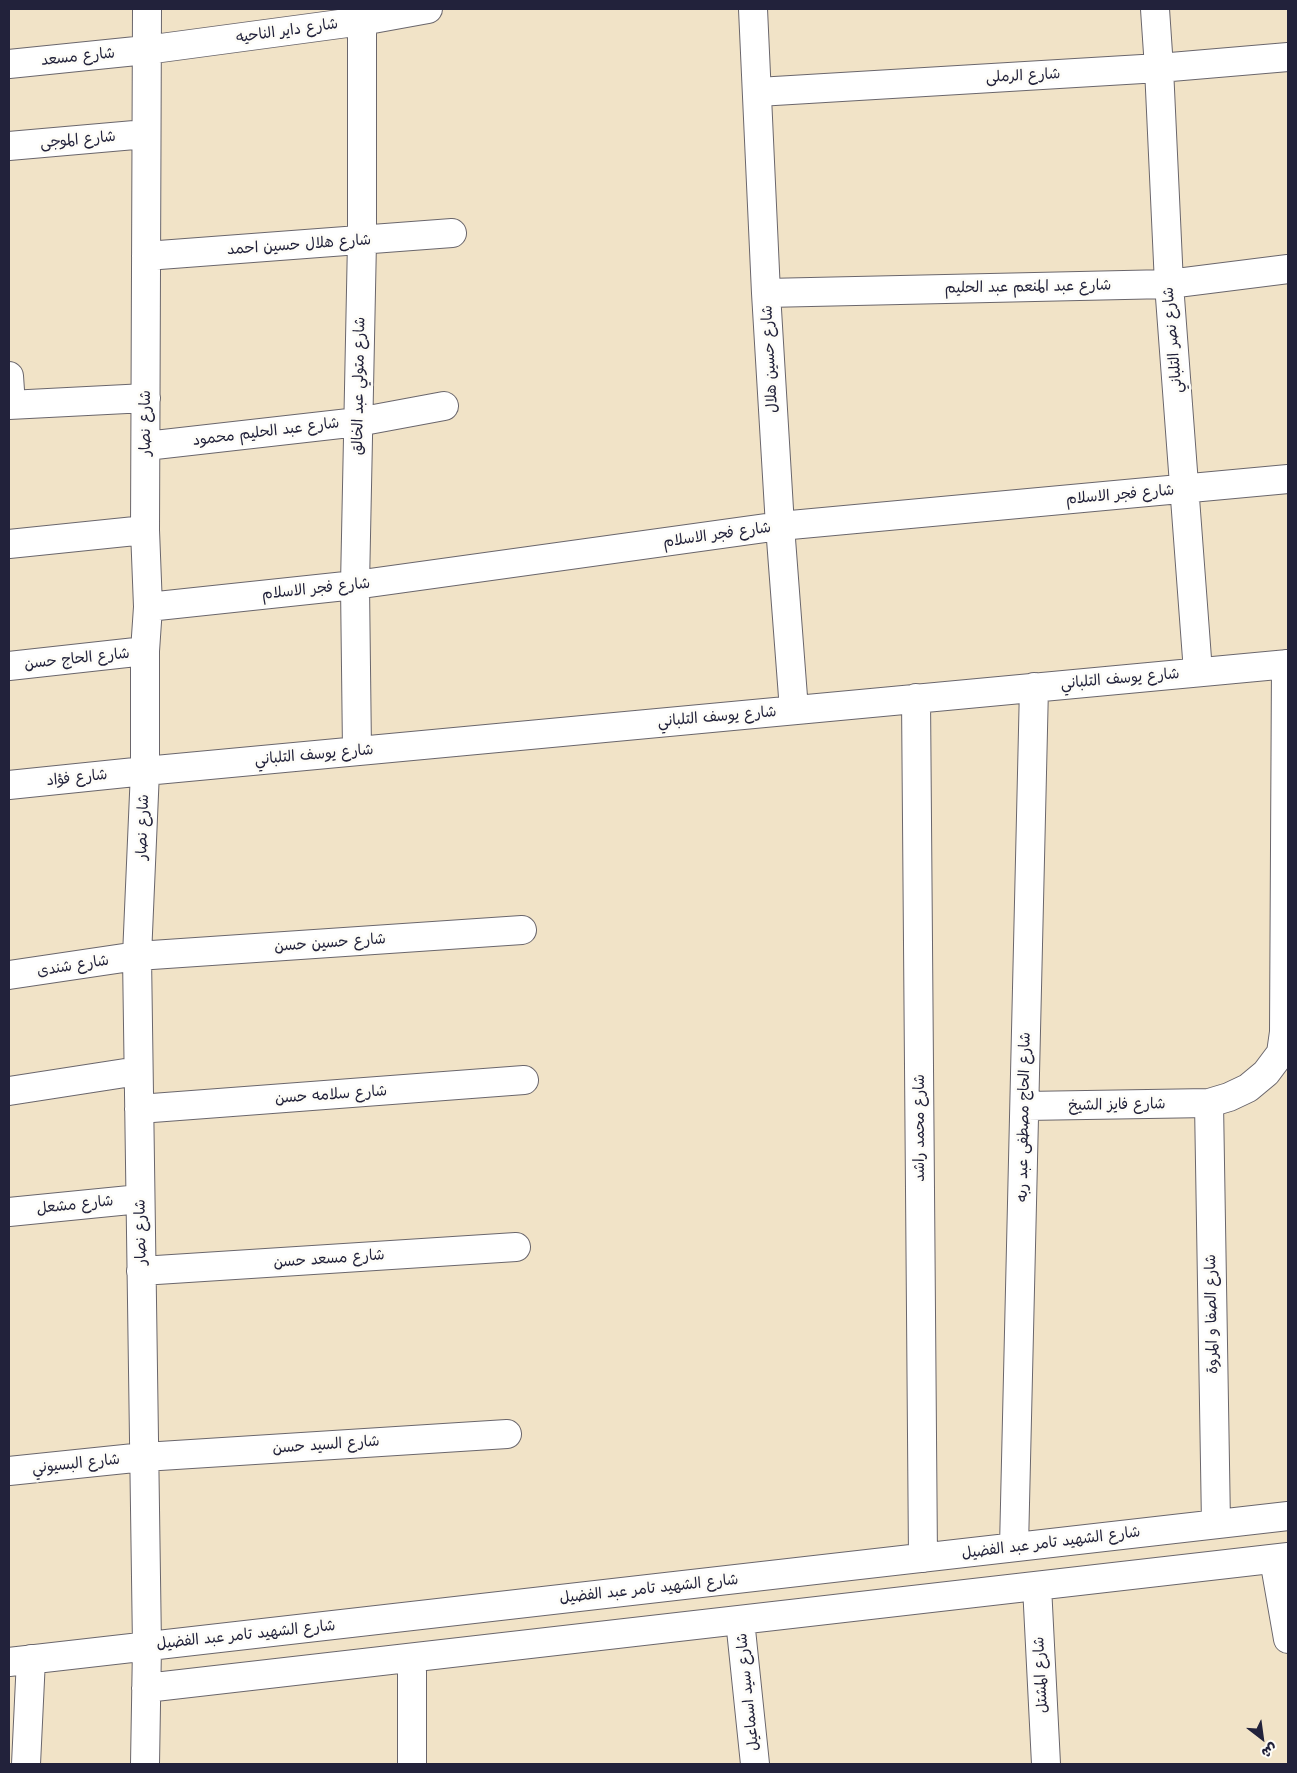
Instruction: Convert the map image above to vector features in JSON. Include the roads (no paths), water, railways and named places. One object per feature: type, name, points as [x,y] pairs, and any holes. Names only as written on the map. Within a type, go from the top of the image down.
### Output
[{"type":"street","name":"شارع نصار","points":[[144,1764],[147,1646],[137,956],[145,771],[145,651],[148,607],[145,530],[146,9]]},
{"type":"street","name":"شارع داير الناحيه","points":[[146,50],[362,21],[428,9]]},
{"type":"street","name":"شارع حسين هلال","points":[[753,9],[766,293],[780,526],[794,710]]},
{"type":"street","name":"شارع نصر التلباني","points":[[1155,9],[1169,284],[1198,672]]},
{"type":"street","name":"شارع متولي عبد الخالق","points":[[356,751],[355,585],[362,240],[362,21]]},
{"type":"street","name":"شارع مسعد","points":[[9,64],[146,50]]},
{"type":"street","name":"شارع الرملى","points":[[758,92],[1159,68],[1288,56]]},
{"type":"street","name":"شارع الموجى","points":[[9,146],[146,134]]},
{"type":"street","name":"شارع هلال حسين احمد","points":[[146,256],[452,233]]},
{"type":"street","name":"شارع عبد المنعم عبد الحليم","points":[[766,293],[1169,284],[1288,269]]},
{"type":"street","points":[[9,376],[10,405],[146,398]]},
{"type":"street","name":"شارع عبد الحليم محمود","points":[[146,446],[358,422],[444,406]]},
{"type":"street","name":"شارع فجر الاسلام","points":[[148,607],[355,585],[780,526],[1288,479]]},
{"type":"street","points":[[9,544],[145,530]]},
{"type":"street","name":"شارع الحاج حسن","points":[[9,666],[145,651]]},
{"type":"street","name":"شارع يوسف التلباني","points":[[145,771],[1287,664]]},
{"type":"street","name":"شارع فايز الشيخ","points":[[1024,1106],[1209,1103],[1229,1097],[1248,1088],[1266,1073],[1281,1053],[1284,1032],[1287,664]]},
{"type":"street","name":"شارع الحاج مصطفى عبد ربه","points":[[1014,1547],[1034,687]]},
{"type":"street","name":"شارع محمد راشد","points":[[916,698],[923,1558]]},
{"type":"street","name":"شارع فؤاد","points":[[9,785],[145,771]]},
{"type":"street","name":"شارع حسين حسن","points":[[137,956],[522,930]]},
{"type":"street","name":"شارع شندى","points":[[9,975],[137,956]]},
{"type":"street","points":[[9,1091],[138,1071]]},
{"type":"street","name":"شارع سلامه حسن","points":[[139,1109],[524,1080]]},
{"type":"street","name":"شارع الصفا و المروة","points":[[1209,1103],[1216,1524]]},
{"type":"street","name":"شارع مشعل","points":[[9,1212],[140,1198]]},
{"type":"street","name":"شارع مسعد حسن","points":[[141,1271],[516,1247]]},
{"type":"street","name":"شارع السيد حسن","points":[[144,1457],[507,1434]]},
{"type":"street","name":"شارع البسيوني","points":[[9,1470],[144,1457]]},
{"type":"street","name":"شارع الشهيد تامر عبد الفضيل","points":[[20,1661],[1288,1516]]},
{"type":"street","points":[[146,1688],[1281,1558],[1288,1639]]},
{"type":"street","name":"شارع المشتل","points":[[1036,1586],[1046,1764]]},
{"type":"street","name":"شارع سيد اسماعيل","points":[[740,1620],[755,1764]]},
{"type":"street","points":[[412,1658],[412,1764]]},
{"type":"street","points":[[20,1661],[26,1764]]}]
